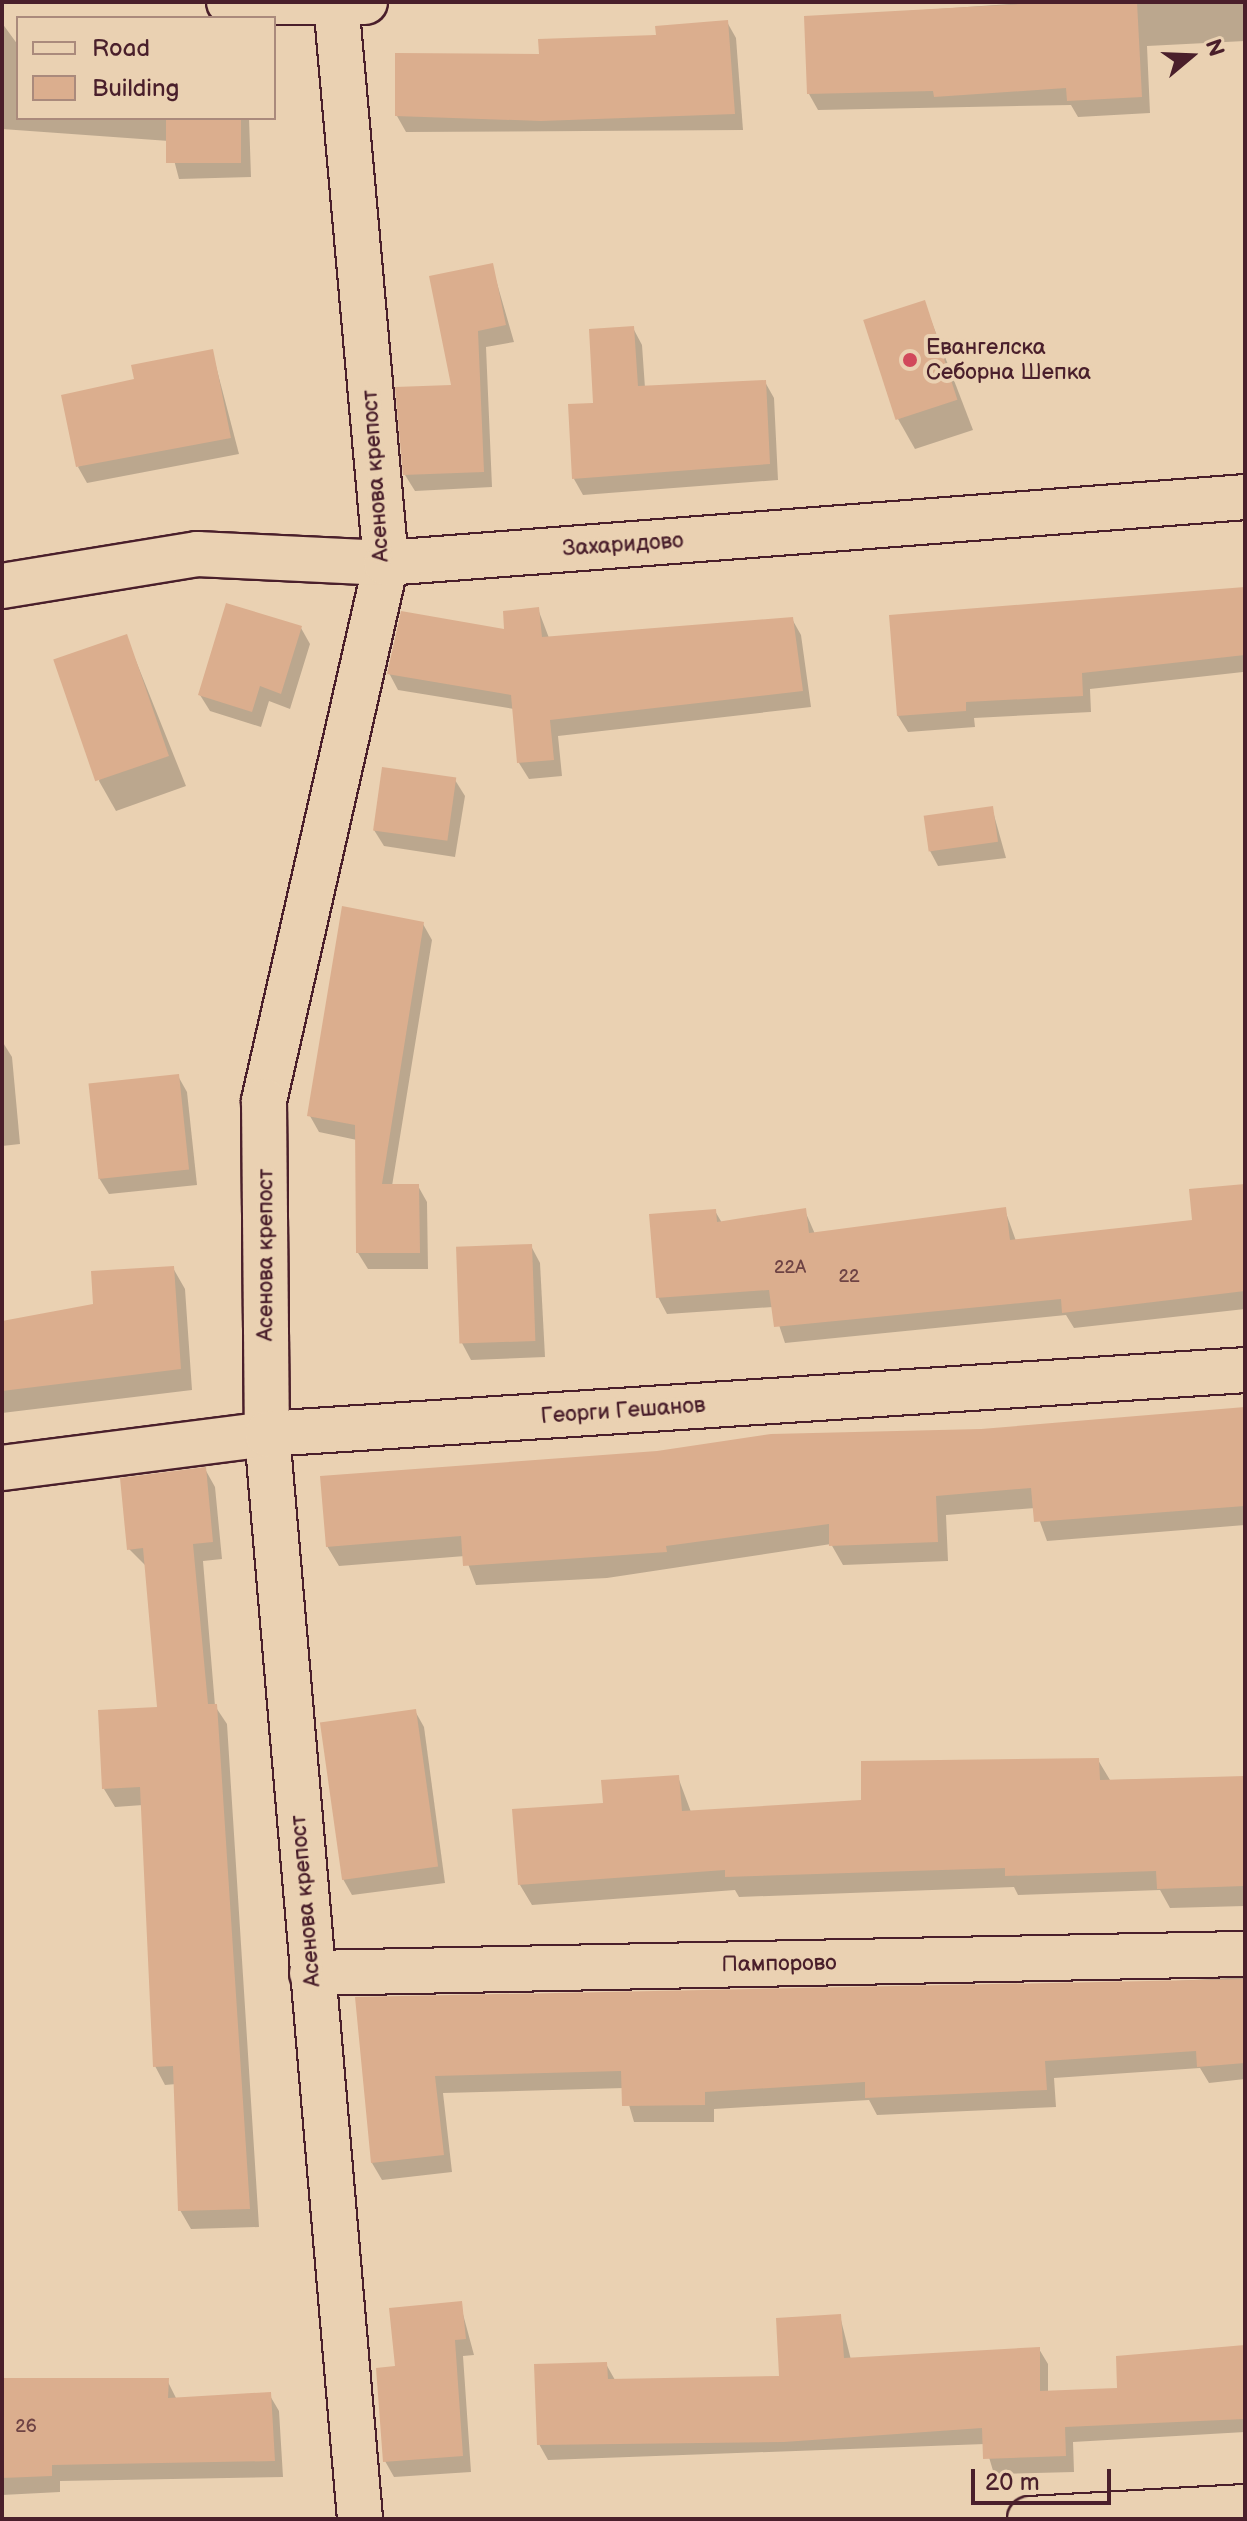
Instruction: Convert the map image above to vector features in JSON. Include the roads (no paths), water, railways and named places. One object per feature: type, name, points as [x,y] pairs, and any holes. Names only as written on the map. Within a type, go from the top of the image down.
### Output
[{"type":"street","points":[[229,2],[346,3]]},
{"type":"street","name":"Асенова крепост","points":[[346,3],[386,563],[264,1101],[267,1434],[360,2519]]},
{"type":"street","name":"Захаридово","points":[[2,586],[197,554],[386,563],[1245,497]]},
{"type":"street","name":"Георги Гешанов","points":[[2,1468],[267,1434],[1245,1370]]},
{"type":"street","name":"Пампорово","points":[[312,1973],[1245,1954]]},
{"type":"street","points":[[1030,2519],[1245,2507]]},
{"type":"place","name":"Евангелска Себорна Шепка","points":[[910,360]]}]
